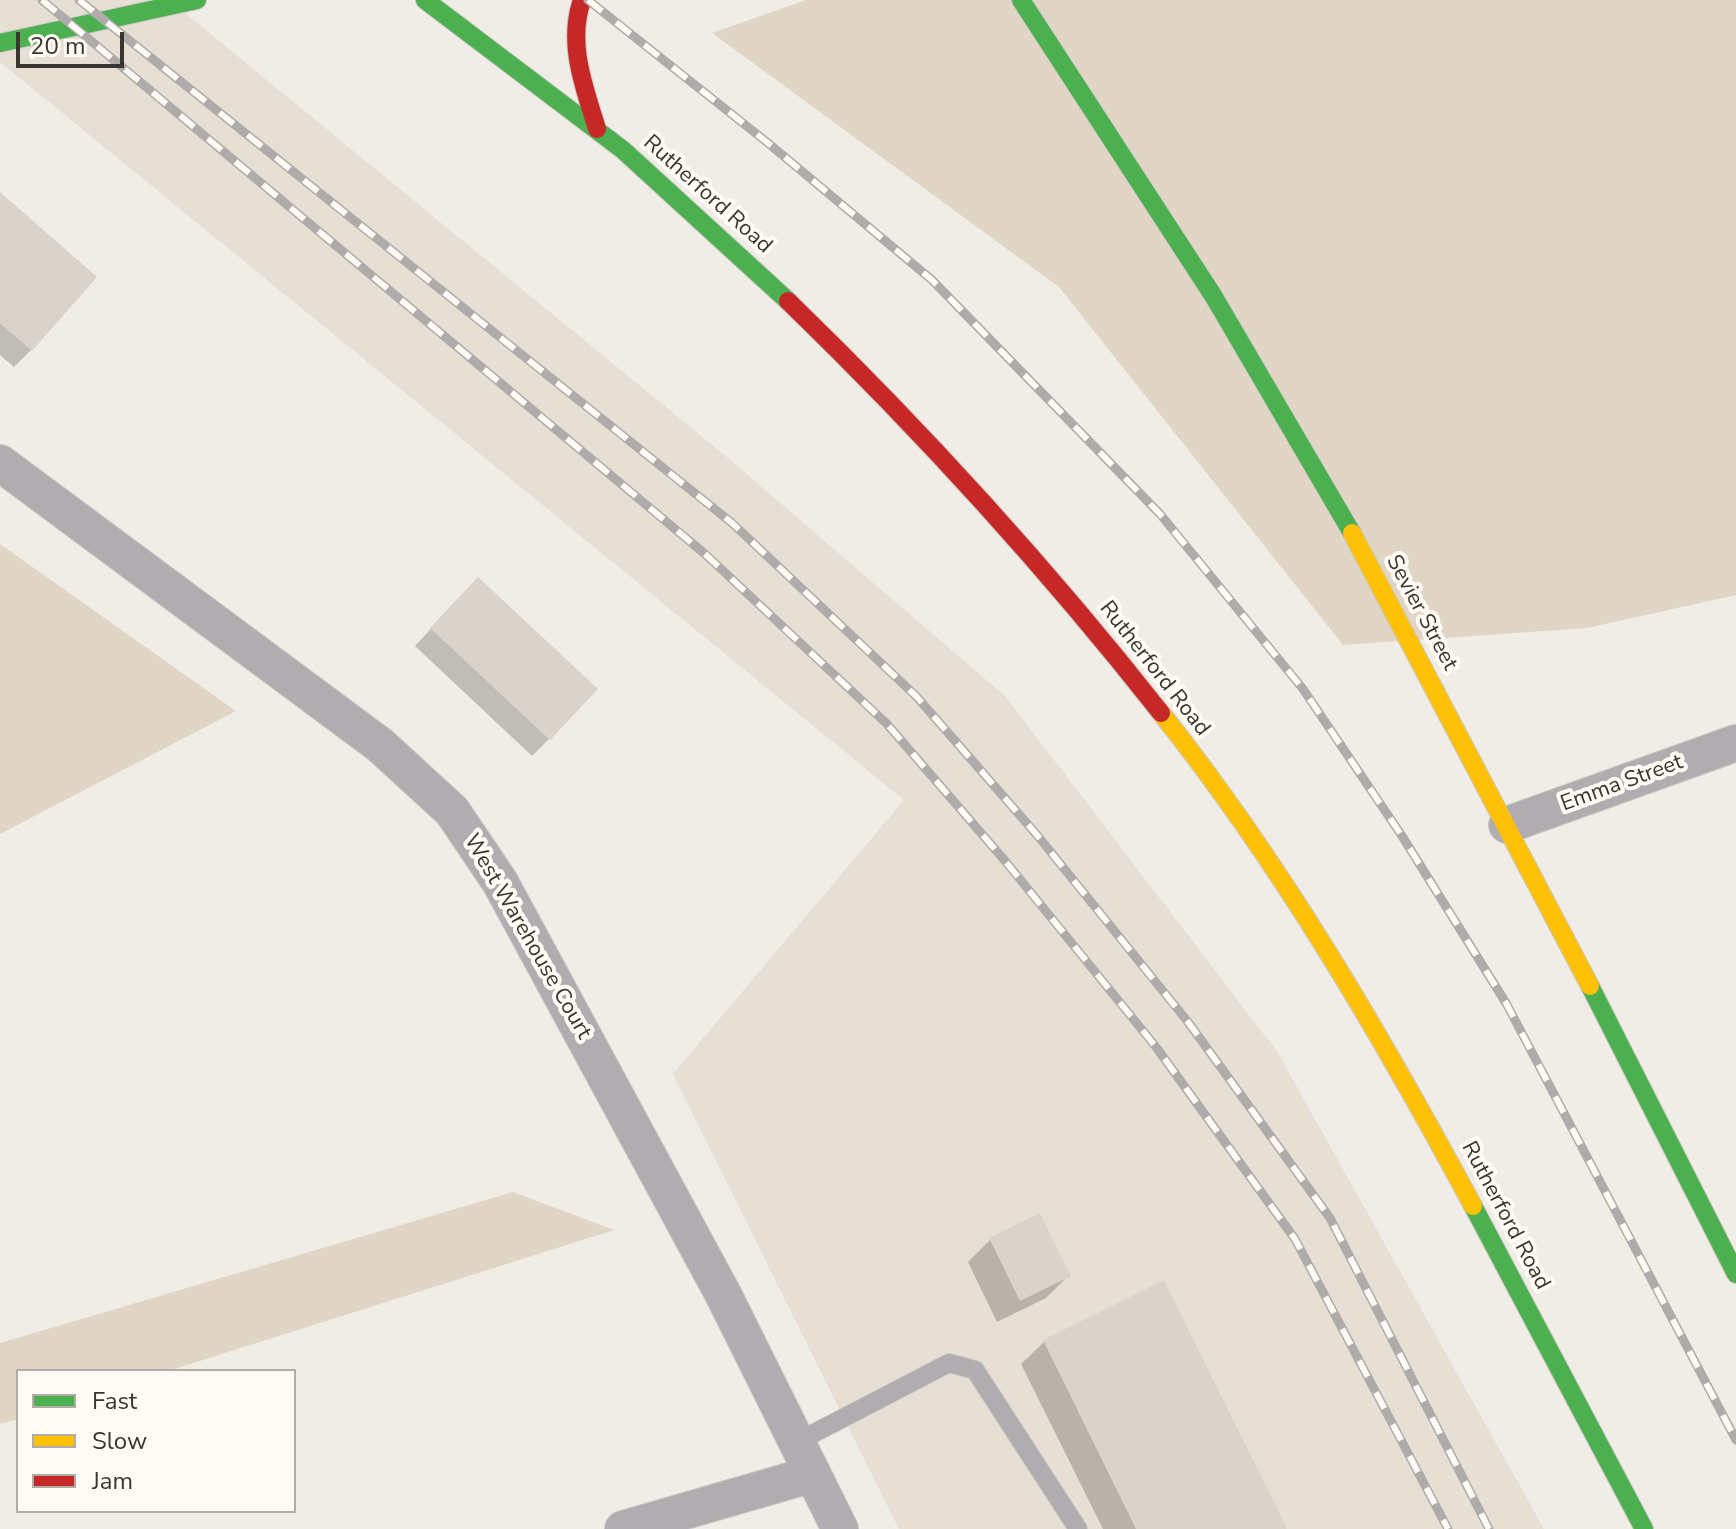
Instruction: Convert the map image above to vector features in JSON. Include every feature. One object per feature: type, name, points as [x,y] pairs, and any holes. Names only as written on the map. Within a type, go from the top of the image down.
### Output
[{"type":"street","points":[[0,43],[197,0]]},
{"type":"street","name":"Rutherford Road","points":[[425,0],[597,129],[777,289],[968,482],[1150,700],[1237,817],[1338,968],[1440,1144],[1644,1529]]},
{"type":"street","points":[[582,0],[576,13],[575,36],[597,129]]},
{"type":"street","name":"Sevier Street","points":[[1021,0],[1241,341],[1381,588],[1507,825],[1736,1274]]},
{"type":"street","name":"West Warehouse Court","points":[[0,463],[380,745],[452,811],[473,839],[515,910],[723,1294],[840,1529]]},
{"type":"street","name":"Emma Street","points":[[1507,825],[1736,743]]},
{"type":"street","points":[[623,1529],[813,1474]]},
{"type":"lane","points":[[797,1442],[949,1363],[959,1363],[975,1370],[1078,1529]]},
{"type":"shaded area","points":[[0,0],[169,0],[722,453],[1005,696],[1278,1053],[1544,1529],[899,1529],[673,1074],[904,800],[0,62]]},
{"type":"shaded area","points":[[806,0],[1736,0],[1736,595],[1587,628],[1343,645],[1059,287],[712,33]]},
{"type":"shaded area","points":[[0,544],[236,711],[0,834]]},
{"type":"shaded area","points":[[513,1192],[614,1230],[174,1369],[16,1369],[16,1420],[0,1424],[0,1343]]},
{"type":"building","points":[[0,192],[97,277],[32,351],[0,323]]},
{"type":"building","points":[[478,577],[598,689],[550,740],[430,628]]},
{"type":"building","points":[[1040,1213],[1071,1276],[1020,1301],[989,1238]]},
{"type":"building","points":[[1164,1280],[1287,1529],[1136,1529],[1043,1340]]},
{"type":"railway","points":[[42,0],[705,554],[887,724],[1006,862],[1156,1047],[1295,1239],[1448,1529]]},
{"type":"railway","points":[[79,0],[732,523],[916,696],[1037,835],[1188,1022],[1330,1218],[1489,1529]]},
{"type":"railway","points":[[588,0],[768,143],[932,280],[1160,514],[1303,689],[1402,836],[1506,1003],[1736,1440]]},
{"type":"traffic: fast","points":[[0,43],[197,0]]},
{"type":"traffic: fast","points":[[425,0],[623,150],[788,301]]},
{"type":"traffic: fast","points":[[1021,0],[1214,297],[1352,533]]},
{"type":"traffic: fast","points":[[1590,986],[1736,1274]]},
{"type":"traffic: fast","points":[[1473,1206],[1644,1529]]},
{"type":"traffic: slow","points":[[1352,533],[1590,986]]},
{"type":"traffic: slow","points":[[1161,713],[1248,830],[1328,952],[1473,1206]]},
{"type":"traffic: jam","points":[[582,0],[576,33],[577,49],[597,129]]},
{"type":"traffic: jam","points":[[788,301],[982,501],[1073,605],[1161,713]]}]
